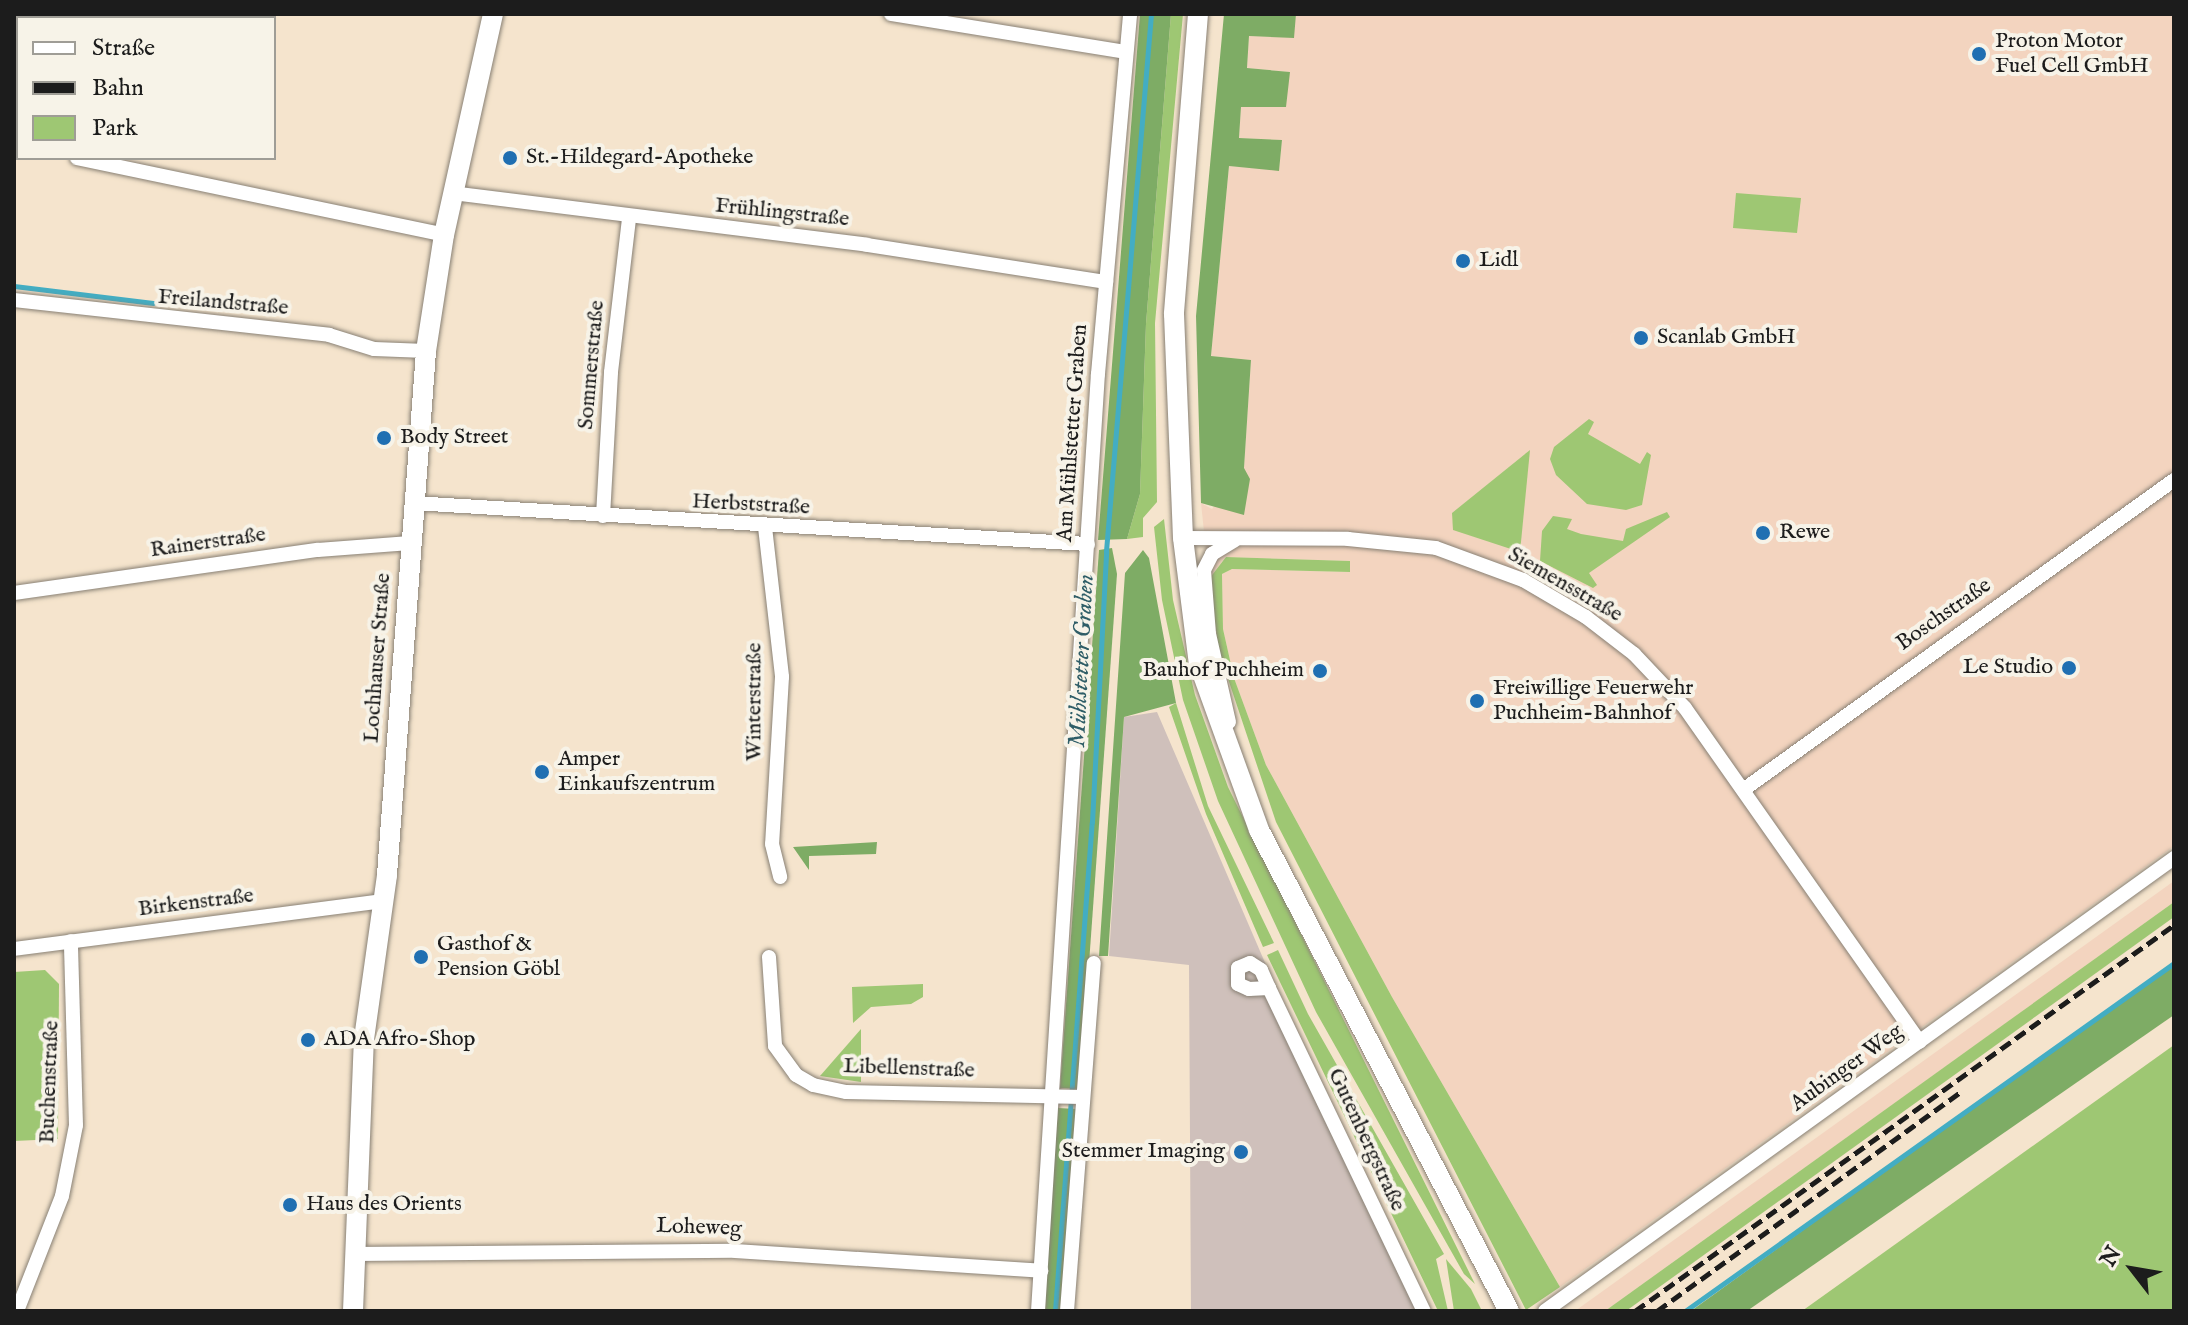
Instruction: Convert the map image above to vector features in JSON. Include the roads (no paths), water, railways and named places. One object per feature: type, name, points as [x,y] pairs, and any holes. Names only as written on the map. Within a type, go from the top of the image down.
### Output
[{"type":"street","name":"Lochhauser Straße","points":[[353,1311],[364,1039],[384,901],[426,351],[452,193],[493,14]]},
{"type":"street","points":[[891,14],[1126,52]]},
{"type":"street","name":"Am Mühlstetter Graben","points":[[1038,1311],[1057,1095],[1106,282],[1130,14]]},
{"type":"street","points":[[1198,14],[1174,314],[1183,538],[1199,664],[1259,830],[1509,1311]]},
{"type":"street","points":[[87,160],[444,235]]},
{"type":"street","name":"Frühlingstraße","points":[[452,193],[629,218],[867,245],[1106,282]]},
{"type":"street","name":"Sommerstraße","points":[[603,516],[611,372],[629,218]]},
{"type":"street","name":"Freilandstraße","points":[[14,300],[329,335],[374,349],[426,351]]},
{"type":"street","name":"Boschstraße","points":[[1743,790],[2174,480]]},
{"type":"street","name":"Herbststraße","points":[[413,503],[765,527],[1088,544]]},
{"type":"street","name":"Winterstraße","points":[[765,527],[782,677],[772,844],[780,877]]},
{"type":"street","name":"Siemensstraße","points":[[1183,538],[1348,539],[1436,548],[1523,580],[1586,617],[1634,654],[1685,708],[1920,1042]]},
{"type":"street","points":[[1244,539],[1223,544],[1204,570],[1222,692],[1259,830]]},
{"type":"street","name":"Rainerstraße","points":[[14,593],[318,550],[410,543]]},
{"type":"street","name":"Aubinger Weg","points":[[1545,1311],[2174,858]]},
{"type":"street","name":"Birkenstraße","points":[[14,949],[384,901]]},
{"type":"street","name":"Buchenstraße","points":[[17,1311],[62,1196],[76,1125],[71,941]]},
{"type":"street","name":"Libellenstraße","points":[[769,957],[775,1046],[796,1075],[813,1085],[846,1092],[1057,1095]]},
{"type":"street","points":[[1067,1311],[1081,1097],[1094,963]]},
{"type":"street","name":"Gutenbergstraße","points":[[1269,988],[1424,1311]]},
{"type":"street","points":[[1057,1095],[1081,1097]]},
{"type":"street","name":"Loheweg","points":[[354,1254],[720,1250],[1041,1271]]},
{"type":"waterway","name":"Mühlstetter Graben","points":[[1055,1311],[1092,822],[1106,551],[1151,14]]},
{"type":"waterway","points":[[14,286],[153,303]]},
{"type":"waterway","points":[[1685,1311],[2174,963]]},
{"type":"railway","points":[[1635,1311],[2174,925]]},
{"type":"railway","points":[[1657,1311],[1962,1091]]},
{"type":"place","name":"Proton Motor Fuel Cell GmbH","points":[[1979,54]]},
{"type":"place","name":"St.-Hildegard-Apotheke","points":[[510,158]]},
{"type":"place","name":"Lidl","points":[[1463,261]]},
{"type":"place","name":"Scanlab GmbH","points":[[1641,338]]},
{"type":"place","name":"Body Street","points":[[384,438]]},
{"type":"place","name":"Rewe","points":[[1763,533]]},
{"type":"place","name":"Le Studio","points":[[2069,668]]},
{"type":"place","name":"Bauhof Puchheim","points":[[1320,671]]},
{"type":"place","name":"Freiwillige Feuerwehr Puchheim-Bahnhof","points":[[1477,701]]},
{"type":"place","name":"Amper Einkaufszentrum","points":[[542,772]]},
{"type":"place","name":"Gasthof & Pension Göbl","points":[[421,957]]},
{"type":"place","name":"ADA Afro-Shop","points":[[308,1040]]},
{"type":"place","name":"Stemmer Imaging","points":[[1241,1152]]},
{"type":"place","name":"Haus des Orients","points":[[290,1205]]}]
